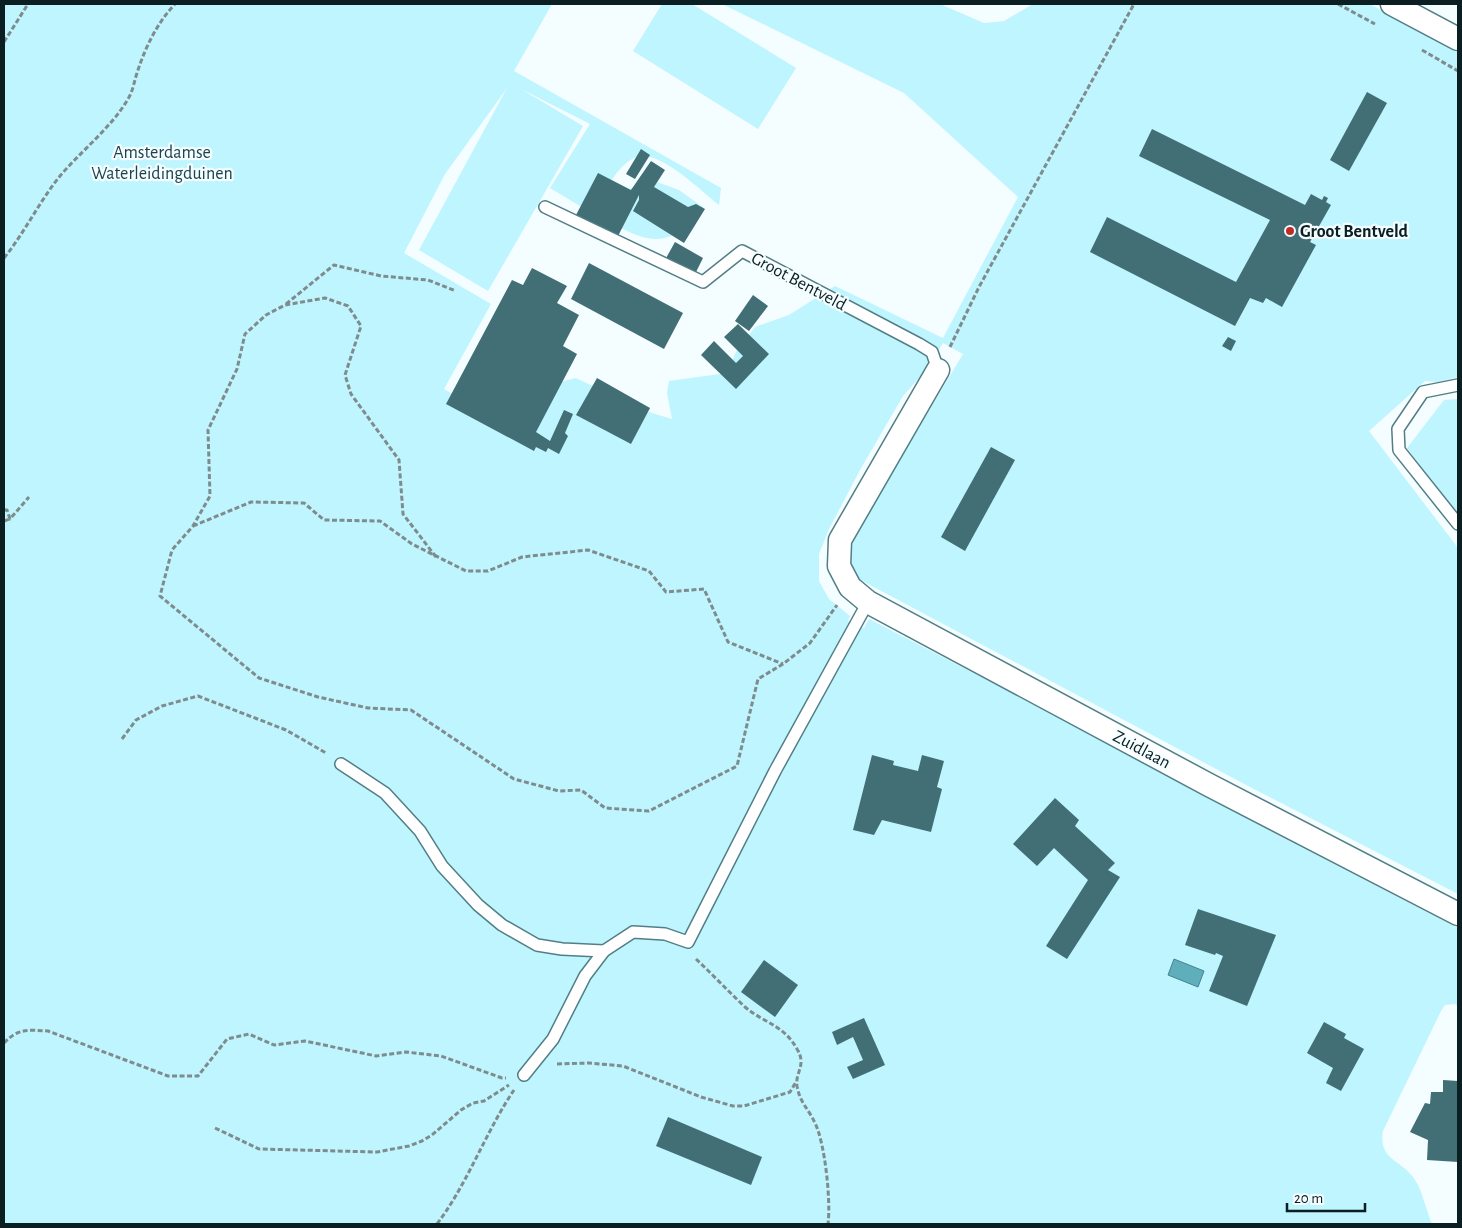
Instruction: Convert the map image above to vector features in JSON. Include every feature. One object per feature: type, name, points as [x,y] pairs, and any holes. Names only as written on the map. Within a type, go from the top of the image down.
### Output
[{"type":"street","points":[[1392,4],[1458,39]]},
{"type":"street","name":"Zuidlaan","points":[[938,370],[840,540],[840,566],[850,586],[868,602],[1209,785],[1458,914]]},
{"type":"lane","name":"Groot Bentveld","points":[[545,207],[702,282],[742,250],[919,344],[932,352],[938,370]]},
{"type":"lane","points":[[1458,385],[1423,392],[1398,429],[1398,450],[1458,524]]},
{"type":"lane","points":[[524,1075],[554,1039],[585,976],[604,951],[633,932],[665,934],[688,942],[775,771],[868,602]]},
{"type":"lane","points":[[341,764],[385,793],[420,830],[442,866],[478,905],[502,925],[537,945],[562,949],[604,951]]},
{"type":"path","points":[[4,42],[28,4]]},
{"type":"path","points":[[4,258],[20,238],[60,176],[116,116],[130,97],[154,32],[175,4]]},
{"type":"path","points":[[938,370],[979,287],[1134,4]]},
{"type":"path","points":[[456,291],[428,280],[381,276],[334,265],[285,305],[266,315],[245,334],[237,369],[208,430],[210,496],[193,526],[172,550],[160,596],[259,678],[318,697],[368,708],[411,710],[514,779],[559,791],[582,790],[605,808],[649,811],[737,766],[758,679],[783,664],[810,643],[850,586]]},
{"type":"path","points":[[285,305],[324,298],[348,306],[360,326],[345,374],[351,394],[399,460],[403,514],[436,557]]},
{"type":"path","points":[[4,522],[10,520],[29,497]]},
{"type":"path","points":[[193,526],[251,502],[304,504],[324,520],[380,521],[412,544],[466,571],[488,571],[522,557],[588,550],[648,571],[666,592],[704,589],[728,642],[783,664]]},
{"type":"path","points":[[4,510],[7,510],[10,520]]},
{"type":"path","points":[[122,739],[136,720],[162,706],[198,696],[286,730],[317,746],[341,764]]},
{"type":"path","points":[[215,1128],[259,1149],[377,1152],[409,1146],[432,1135],[460,1110],[473,1103],[484,1102],[533,1069],[548,1065],[589,1063],[623,1066],[701,1097],[733,1106],[744,1106],[790,1092],[796,1082],[802,1061],[798,1049],[778,1026],[765,1021],[746,1008],[694,957],[688,942]]},
{"type":"path","points":[[4,1043],[13,1034],[20,1032],[48,1031],[168,1076],[198,1076],[227,1039],[249,1034],[274,1045],[305,1042],[376,1056],[406,1052],[441,1056],[502,1078],[524,1075]]},
{"type":"path","points":[[437,1224],[452,1204],[497,1116],[524,1075]]},
{"type":"path","points":[[796,1082],[801,1102],[815,1122],[823,1146],[828,1224]]},
{"type":"green space","name":"Amsterdamse Waterleidingduinen","points":[[4,4],[552,4],[514,71],[721,188],[719,205],[674,169],[654,158],[638,156],[623,165],[613,178],[595,215],[550,188],[590,124],[521,89],[583,126],[488,291],[419,250],[507,88],[445,174],[404,253],[491,304],[444,389],[503,423],[560,382],[576,378],[642,410],[672,419],[667,393],[669,381],[727,373],[736,352],[755,327],[789,315],[835,286],[943,338],[1018,197],[904,93],[722,4],[940,4],[984,23],[1004,21],[1033,4],[1370,4],[1458,53],[1458,377],[1437,382],[1425,381],[1369,431],[1458,548],[1458,894],[1250,787],[855,577],[849,562],[851,541],[963,354],[943,343],[928,368],[903,396],[860,470],[829,529],[819,554],[819,581],[829,599],[850,616],[848,621],[864,628],[869,619],[1165,772],[1272,832],[1458,928],[1458,1006],[1455,1004],[1445,1005],[1441,1011],[1383,1131],[1382,1141],[1384,1148],[1392,1159],[1410,1173],[1415,1180],[1432,1224],[4,1224]]},
{"type":"green space","points":[[662,4],[692,4],[796,68],[758,129],[633,51]]},
{"type":"green space","points":[[657,182],[679,190],[704,208],[684,228],[665,238],[644,237],[617,226],[627,191],[640,183]]},
{"type":"green space","points":[[1458,399],[1458,518],[1407,448],[1444,400]]},
{"type":"shaded area","points":[[1174,959],[1204,971],[1198,987],[1168,975]]},
{"type":"building","points":[[1367,92],[1387,103],[1349,171],[1330,160]]},
{"type":"building","name":"Groot Bentveld","points":[[1152,129],[1305,205],[1311,194],[1322,200],[1324,196],[1328,198],[1326,202],[1331,205],[1310,242],[1316,245],[1282,307],[1266,298],[1263,303],[1250,298],[1235,326],[1090,252],[1107,217],[1236,282],[1270,220],[1139,156]]},
{"type":"building","points":[[641,149],[650,155],[635,179],[626,174]]},
{"type":"building","points":[[651,161],[665,170],[654,187],[688,207],[696,204],[705,209],[684,243],[633,211],[639,200],[639,195],[618,236],[576,215],[598,173],[631,190]]},
{"type":"building","points":[[675,242],[703,258],[694,276],[665,260]]},
{"type":"building","points":[[589,263],[683,313],[664,349],[571,299]]},
{"type":"building","points":[[532,268],[567,286],[557,303],[579,315],[563,346],[577,354],[536,432],[550,441],[564,410],[573,414],[565,433],[568,436],[559,454],[548,448],[546,452],[536,447],[534,451],[446,404],[512,280],[523,285]]},
{"type":"building","points":[[753,295],[768,306],[749,331],[735,321]]},
{"type":"building","points":[[738,324],[769,354],[736,389],[701,355],[714,341],[736,363],[743,356],[724,337]]},
{"type":"building","points":[[1228,337],[1236,341],[1231,351],[1222,346]]},
{"type":"building","points":[[597,378],[650,408],[631,444],[576,415]]},
{"type":"building","points":[[991,447],[1015,460],[965,551],[941,537]]},
{"type":"building","points":[[872,755],[894,761],[893,765],[918,771],[922,755],[944,761],[937,787],[942,789],[931,832],[882,820],[874,835],[853,830]]},
{"type":"building","points":[[1055,798],[1079,820],[1075,826],[1115,863],[1108,870],[1120,877],[1067,959],[1046,946],[1088,880],[1054,848],[1037,866],[1013,844]]},
{"type":"building","points":[[1198,909],[1276,935],[1247,1006],[1209,991],[1223,956],[1185,945]]},
{"type":"building","points":[[764,960],[798,985],[775,1017],[741,992]]},
{"type":"building","points":[[864,1018],[885,1065],[853,1079],[847,1067],[863,1060],[853,1037],[837,1045],[832,1032]]},
{"type":"building","points":[[1324,1022],[1346,1034],[1344,1038],[1364,1049],[1341,1091],[1326,1083],[1333,1068],[1307,1053]]},
{"type":"building","points":[[1443,1080],[1458,1081],[1458,1162],[1427,1160],[1428,1140],[1410,1132],[1425,1103],[1430,1104],[1431,1092],[1443,1092]]},
{"type":"building","points":[[668,1117],[762,1157],[751,1185],[656,1146]]},
{"type":"place","name":"Groot Bentveld","points":[[1290,231]]}]
